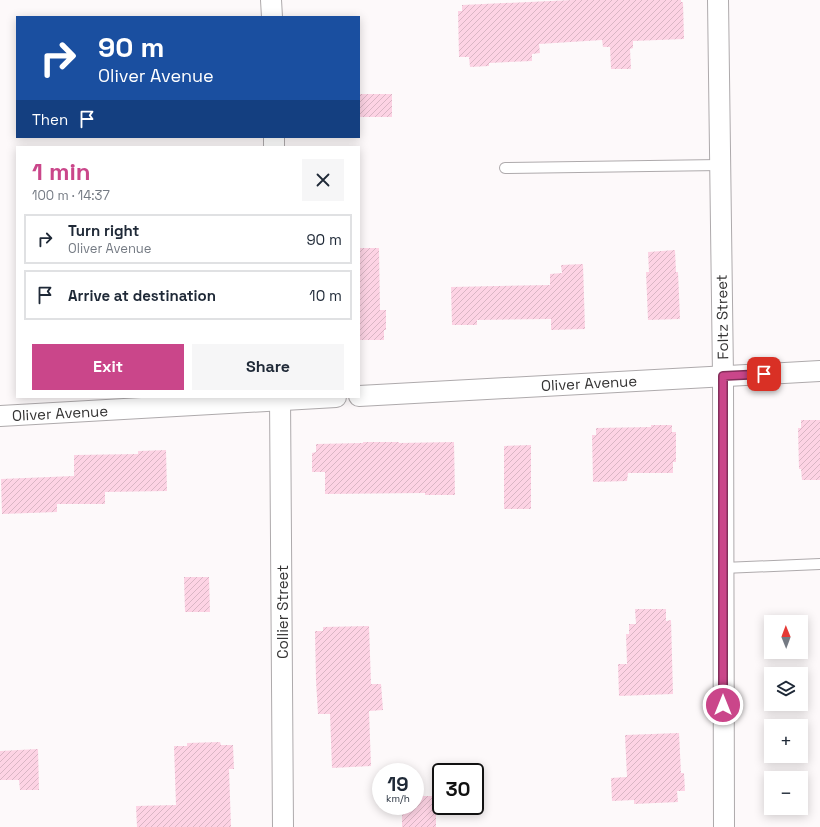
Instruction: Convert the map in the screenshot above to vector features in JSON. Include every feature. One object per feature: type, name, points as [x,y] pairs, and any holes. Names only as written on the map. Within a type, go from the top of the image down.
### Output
[{"type":"street","points":[[271,0],[272,16]]},
{"type":"street","name":"Foltz Street","points":[[718,0],[723,376],[724,827]]},
{"type":"street","name":"Oliver Avenue","points":[[360,396],[820,371]]},
{"type":"street","name":"Oliver Avenue","points":[[0,416],[280,398]]},
{"type":"street","name":"Collier Street","points":[[280,398],[283,827]]},
{"type":"lane","points":[[505,168],[720,165]]},
{"type":"lane","points":[[723,568],[820,564]]},
{"type":"building","points":[[572,0],[681,0],[681,2],[683,2],[684,39],[633,41],[633,48],[630,49],[631,69],[611,69],[610,47],[603,47],[602,40],[539,44],[540,53],[532,54],[532,61],[489,63],[489,66],[470,67],[469,57],[459,57],[458,11],[462,11],[462,5]]},
{"type":"building","points":[[360,94],[392,94],[392,117],[360,117]]},
{"type":"building","points":[[360,248],[379,248],[380,310],[386,310],[386,330],[384,330],[384,340],[360,340]]},
{"type":"building","points":[[675,250],[676,272],[678,272],[680,319],[648,320],[646,272],[649,272],[648,252]]},
{"type":"building","points":[[583,264],[585,329],[551,330],[551,319],[477,320],[477,325],[452,325],[451,287],[550,285],[550,274],[562,273],[561,265]]},
{"type":"building","points":[[801,420],[820,420],[820,480],[802,480],[801,469],[799,469],[798,428],[801,428]]},
{"type":"building","points":[[651,425],[672,425],[672,432],[676,432],[676,462],[673,462],[673,473],[628,473],[627,481],[593,482],[592,435],[596,435],[596,428],[651,427]]},
{"type":"building","points":[[363,442],[454,442],[455,495],[425,495],[425,493],[325,494],[325,472],[312,472],[312,453],[316,452],[316,444]]},
{"type":"building","points":[[531,445],[531,509],[504,509],[504,446]]},
{"type":"building","points":[[166,450],[167,491],[105,492],[105,504],[57,504],[57,512],[2,514],[1,479],[74,476],[74,455],[138,454],[138,451]]},
{"type":"building","points":[[184,577],[209,577],[210,612],[185,612]]},
{"type":"building","points":[[635,609],[666,609],[666,621],[671,620],[673,694],[619,696],[618,664],[627,664],[626,634],[629,634],[629,624],[636,624]]},
{"type":"building","points":[[369,626],[371,684],[381,684],[383,710],[369,711],[371,766],[332,768],[330,714],[318,714],[315,631],[323,631],[323,627]]},
{"type":"building","points":[[679,733],[681,773],[684,773],[685,791],[677,791],[678,802],[634,804],[634,800],[612,801],[611,778],[627,777],[625,735]]},
{"type":"building","points":[[220,742],[221,745],[233,745],[234,769],[229,769],[231,827],[137,827],[136,806],[176,805],[174,746],[187,746],[187,743]]},
{"type":"building","points":[[38,749],[39,790],[20,790],[19,780],[0,780],[0,751]]},
{"type":"building","points":[[424,796],[432,796],[432,815],[436,815],[436,827],[402,827],[402,815],[424,815]]},
{"type":"route","points":[[723,705],[723,376],[764,374]]}]
